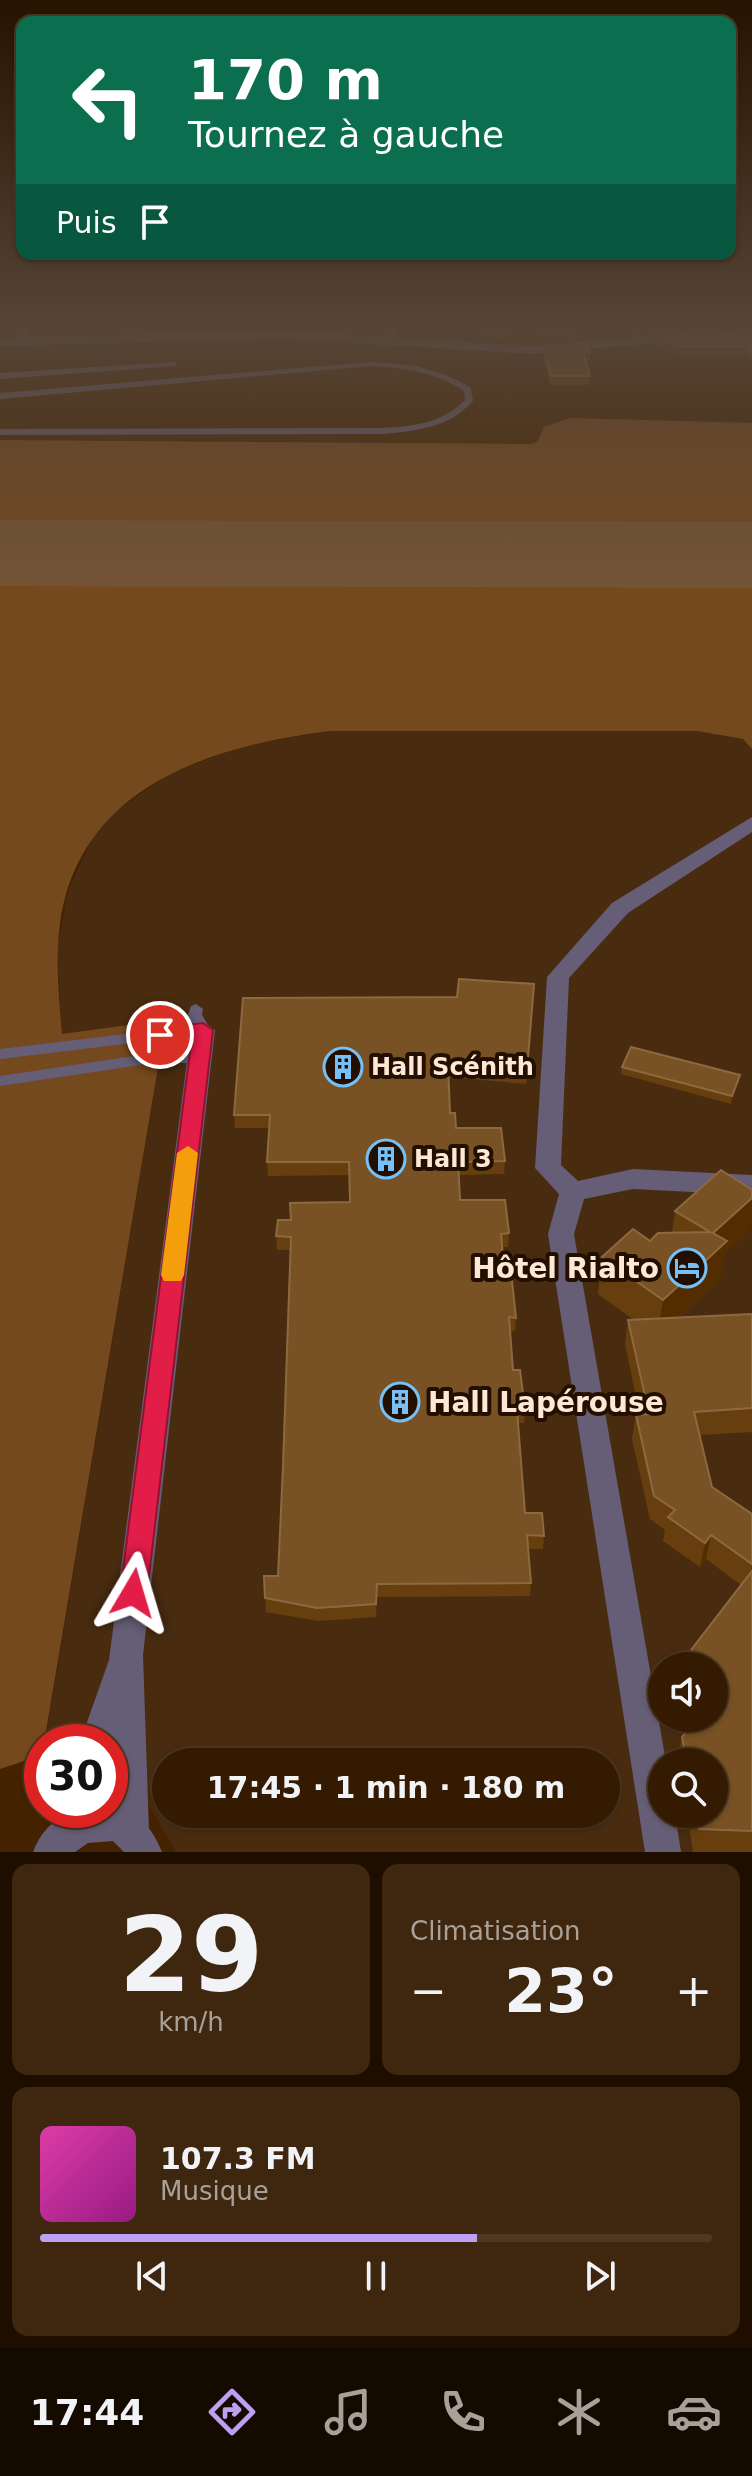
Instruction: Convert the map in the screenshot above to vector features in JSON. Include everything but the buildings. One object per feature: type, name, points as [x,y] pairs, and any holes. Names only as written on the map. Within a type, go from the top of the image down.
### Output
[{"type":"street","points":[[573,1192],[548,1168],[558,977],[620,908],[752,823]]},
{"type":"street","points":[[138,1842],[126,1655],[199,1032]]},
{"type":"street","points":[[573,1192],[633,1179],[752,1185]]},
{"type":"street","points":[[573,1192],[561,1234],[663,1852]]},
{"type":"street","points":[[104,1724],[126,1655]]},
{"type":"street","points":[[57,1839],[82,1825],[100,1821],[116,1823],[138,1842]]},
{"type":"lane","points":[[0,432],[382,431],[433,426],[457,416],[461,410]]},
{"type":"lane","points":[[0,1054],[199,1032]]},
{"type":"lane","points":[[0,1081],[154,1058],[199,1032]]},
{"type":"shaded area","points":[[570,418],[752,423],[752,749],[743,739],[697,731],[330,731],[240,748],[197,762],[158,781],[122,806],[93,838],[72,877],[60,924],[58,965],[62,1034],[166,1020],[47,1724],[24,1724],[24,1761],[0,1769],[0,440],[531,444],[537,442],[544,427]]},
{"type":"shaded area","points":[[330,731],[697,731],[744,739],[752,749],[752,1852],[176,1852],[162,1828],[620,1828],[620,1748],[152,1748],[152,1810],[147,1801],[128,1793],[128,1724],[48,1724],[166,1021],[62,1035],[57,950],[68,891],[93,837],[115,812],[167,775],[241,746]]},
{"type":"taxiway","points":[[0,558],[38,553]]},
{"type":"runway","points":[[0,553],[752,555]]},
{"type":"slow traffic","points":[[173,1275],[188,1153]]},
{"type":"place","name":"Hall Scénith","points":[[343,1067]]},
{"type":"place","name":"Hall 3","points":[[386,1159]]},
{"type":"place","name":"Hôtel Rialto","points":[[687,1268]]},
{"type":"place","name":"Hall Lapérouse","points":[[400,1402]]},
{"type":"route","points":[[133,1593],[203,1030],[160,1035]]}]
